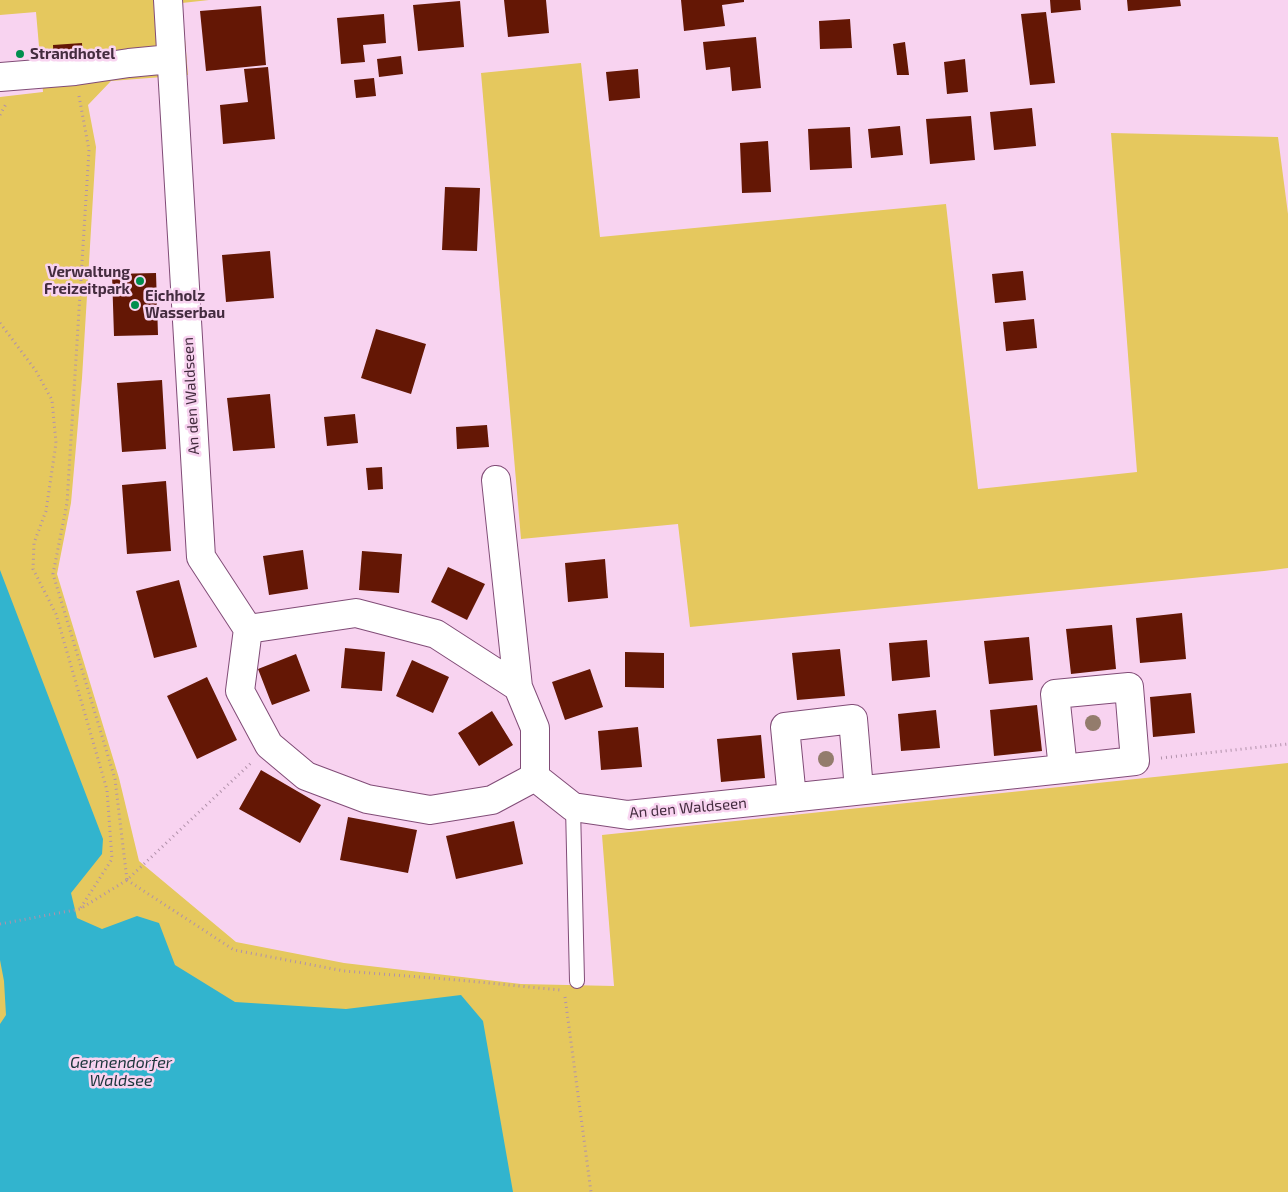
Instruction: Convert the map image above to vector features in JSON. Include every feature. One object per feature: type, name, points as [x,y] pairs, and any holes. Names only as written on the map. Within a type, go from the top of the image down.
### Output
[{"type":"street","name":"An den Waldseen","points":[[168,0],[200,557],[248,629]]},
{"type":"street","points":[[0,78],[171,59]]},
{"type":"street","points":[[496,480],[518,687],[534,728],[535,777]]},
{"type":"street","points":[[518,687],[436,634],[356,613],[248,629],[240,691],[269,745],[306,776],[367,799],[430,810],[492,800],[535,777]]},
{"type":"street","points":[[1063,769],[1055,694],[1129,687],[1135,761]]},
{"type":"street","points":[[792,798],[785,727],[843,720],[853,719],[859,790]]},
{"type":"street","name":"An den Waldseen","points":[[573,807],[628,815],[1135,761]]},
{"type":"street","points":[[535,777],[573,807]]},
{"type":"lane","points":[[573,807],[577,981]]},
{"type":"path","points":[[75,71],[89,150],[67,503],[53,574],[115,779],[127,880]]},
{"type":"path","points":[[0,323],[36,371],[52,400],[56,443],[46,511],[34,543],[33,569],[56,614],[107,790],[112,859],[80,909]]},
{"type":"path","points":[[1135,761],[1288,744]]},
{"type":"path","points":[[0,924],[80,909],[127,880],[269,745]]},
{"type":"path","points":[[127,880],[234,950],[344,971],[564,991],[590,1192]]},
{"type":"shaded area","points":[[0,0],[209,0],[182,3],[188,75],[111,81],[88,105],[96,147],[82,378],[71,503],[57,574],[119,778],[139,861],[236,942],[344,963],[521,984],[614,986],[602,835],[1288,763],[1288,1192],[0,1192],[0,97],[43,92],[36,12],[0,15]]},
{"type":"shaded area","points":[[581,63],[600,237],[946,204],[978,489],[1137,472],[1111,133],[1278,137],[1288,214],[1288,568],[690,627],[678,524],[521,539],[481,73]]},
{"type":"water","name":"Germendorfer Waldsee","points":[[0,570],[103,839],[102,854],[71,893],[77,918],[102,929],[137,916],[159,923],[175,965],[235,1002],[346,1009],[461,995],[483,1021],[513,1192],[0,1192],[0,1024],[6,1015],[4,981],[0,960]]},
{"type":"building","points":[[504,0],[546,0],[549,33],[508,37]]},
{"type":"building","points":[[681,0],[744,0],[744,2],[722,5],[725,26],[684,31]]},
{"type":"building","points":[[1050,0],[1080,0],[1081,10],[1051,13]]},
{"type":"building","points":[[1127,0],[1180,0],[1181,6],[1128,11]]},
{"type":"building","points":[[460,1],[464,47],[418,51],[413,5]]},
{"type":"building","points":[[261,6],[266,65],[206,71],[200,11]]},
{"type":"building","points":[[1046,12],[1055,83],[1030,85],[1021,14]]},
{"type":"building","points":[[384,14],[386,43],[363,45],[365,62],[341,64],[337,18]]},
{"type":"building","points":[[850,19],[852,48],[820,49],[819,21]]},
{"type":"building","points":[[756,37],[761,88],[732,91],[730,67],[706,70],[703,42]]},
{"type":"building","points":[[905,42],[909,75],[897,75],[893,44]]},
{"type":"building","points":[[82,43],[83,65],[54,67],[53,45]]},
{"type":"building","points":[[401,56],[403,74],[379,77],[377,59]]},
{"type":"building","points":[[965,59],[968,92],[947,94],[944,62]]},
{"type":"building","points":[[268,67],[275,139],[223,144],[220,105],[248,102],[244,69]]},
{"type":"building","points":[[638,69],[640,98],[609,101],[606,72]]},
{"type":"building","points":[[374,78],[376,96],[356,98],[354,80]]},
{"type":"building","points":[[1032,108],[1036,146],[994,150],[990,112]]},
{"type":"building","points":[[971,116],[975,160],[930,164],[926,119]]},
{"type":"building","points":[[900,126],[903,155],[871,158],[868,129]]},
{"type":"building","points":[[850,127],[852,168],[810,170],[808,129]]},
{"type":"building","points":[[768,141],[771,192],[742,193],[740,143]]},
{"type":"building","points":[[445,187],[480,188],[477,251],[442,250]]},
{"type":"building","points":[[270,251],[274,298],[226,302],[222,255]]},
{"type":"building","points":[[1023,271],[1026,300],[995,303],[992,274]]},
{"type":"building","name":"Eichholz Wasserbau","points":[[156,273],[158,335],[114,336],[112,274]]},
{"type":"building","points":[[1034,319],[1037,348],[1006,351],[1003,322]]},
{"type":"building","points":[[376,329],[426,344],[411,394],[361,378]]},
{"type":"building","points":[[162,380],[166,449],[122,452],[117,383]]},
{"type":"building","points":[[270,394],[275,448],[233,451],[227,398]]},
{"type":"building","points":[[355,414],[358,443],[327,446],[324,417]]},
{"type":"building","points":[[487,425],[489,447],[457,449],[456,427]]},
{"type":"building","points":[[382,467],[383,489],[368,490],[366,468]]},
{"type":"building","points":[[166,481],[171,551],[127,554],[122,485]]},
{"type":"building","points":[[303,550],[308,589],[269,595],[263,556]]},
{"type":"building","points":[[362,551],[402,554],[399,593],[359,590]]},
{"type":"building","points":[[605,559],[608,598],[568,602],[565,563]]},
{"type":"building","points":[[448,567],[485,584],[467,620],[431,602]]},
{"type":"building","points":[[179,580],[197,647],[154,658],[136,591]]},
{"type":"building","points":[[1182,613],[1186,659],[1140,663],[1136,618]]},
{"type":"building","points":[[1112,625],[1116,669],[1071,674],[1066,629]]},
{"type":"building","points":[[1029,637],[1033,680],[989,684],[984,641]]},
{"type":"building","points":[[927,640],[930,677],[892,681],[889,643]]},
{"type":"building","points":[[345,648],[385,652],[382,691],[341,688]]},
{"type":"building","points":[[840,649],[845,696],[797,700],[792,653]]},
{"type":"building","points":[[625,652],[664,653],[664,688],[625,687]]},
{"type":"building","points":[[296,654],[310,691],[272,705],[258,669]]},
{"type":"building","points":[[412,660],[449,677],[433,713],[396,696]]},
{"type":"building","points":[[590,669],[603,707],[565,720],[552,682]]},
{"type":"building","points":[[207,677],[237,740],[197,759],[167,696]]},
{"type":"building","points":[[1191,693],[1195,733],[1153,737],[1150,697]]},
{"type":"building","points":[[1037,705],[1042,751],[994,756],[990,710]]},
{"type":"building","points":[[936,710],[940,748],[901,751],[898,714]]},
{"type":"building","points":[[492,711],[513,745],[479,766],[458,733]]},
{"type":"building","points":[[638,727],[642,767],[601,770],[598,731]]},
{"type":"building","points":[[761,735],[765,778],[721,782],[717,739]]},
{"type":"building","points":[[261,770],[321,805],[300,843],[239,809]]},
{"type":"building","points":[[348,817],[417,830],[408,873],[340,860]]},
{"type":"building","points":[[514,821],[523,864],[456,879],[446,836]]},
{"type":"place","name":"Strandhotel","points":[[20,54]]},
{"type":"place","name":"Verwaltung Freizeitpark","points":[[140,281]]},
{"type":"place","name":"Eichholz Wasserbau","points":[[135,305]]}]
